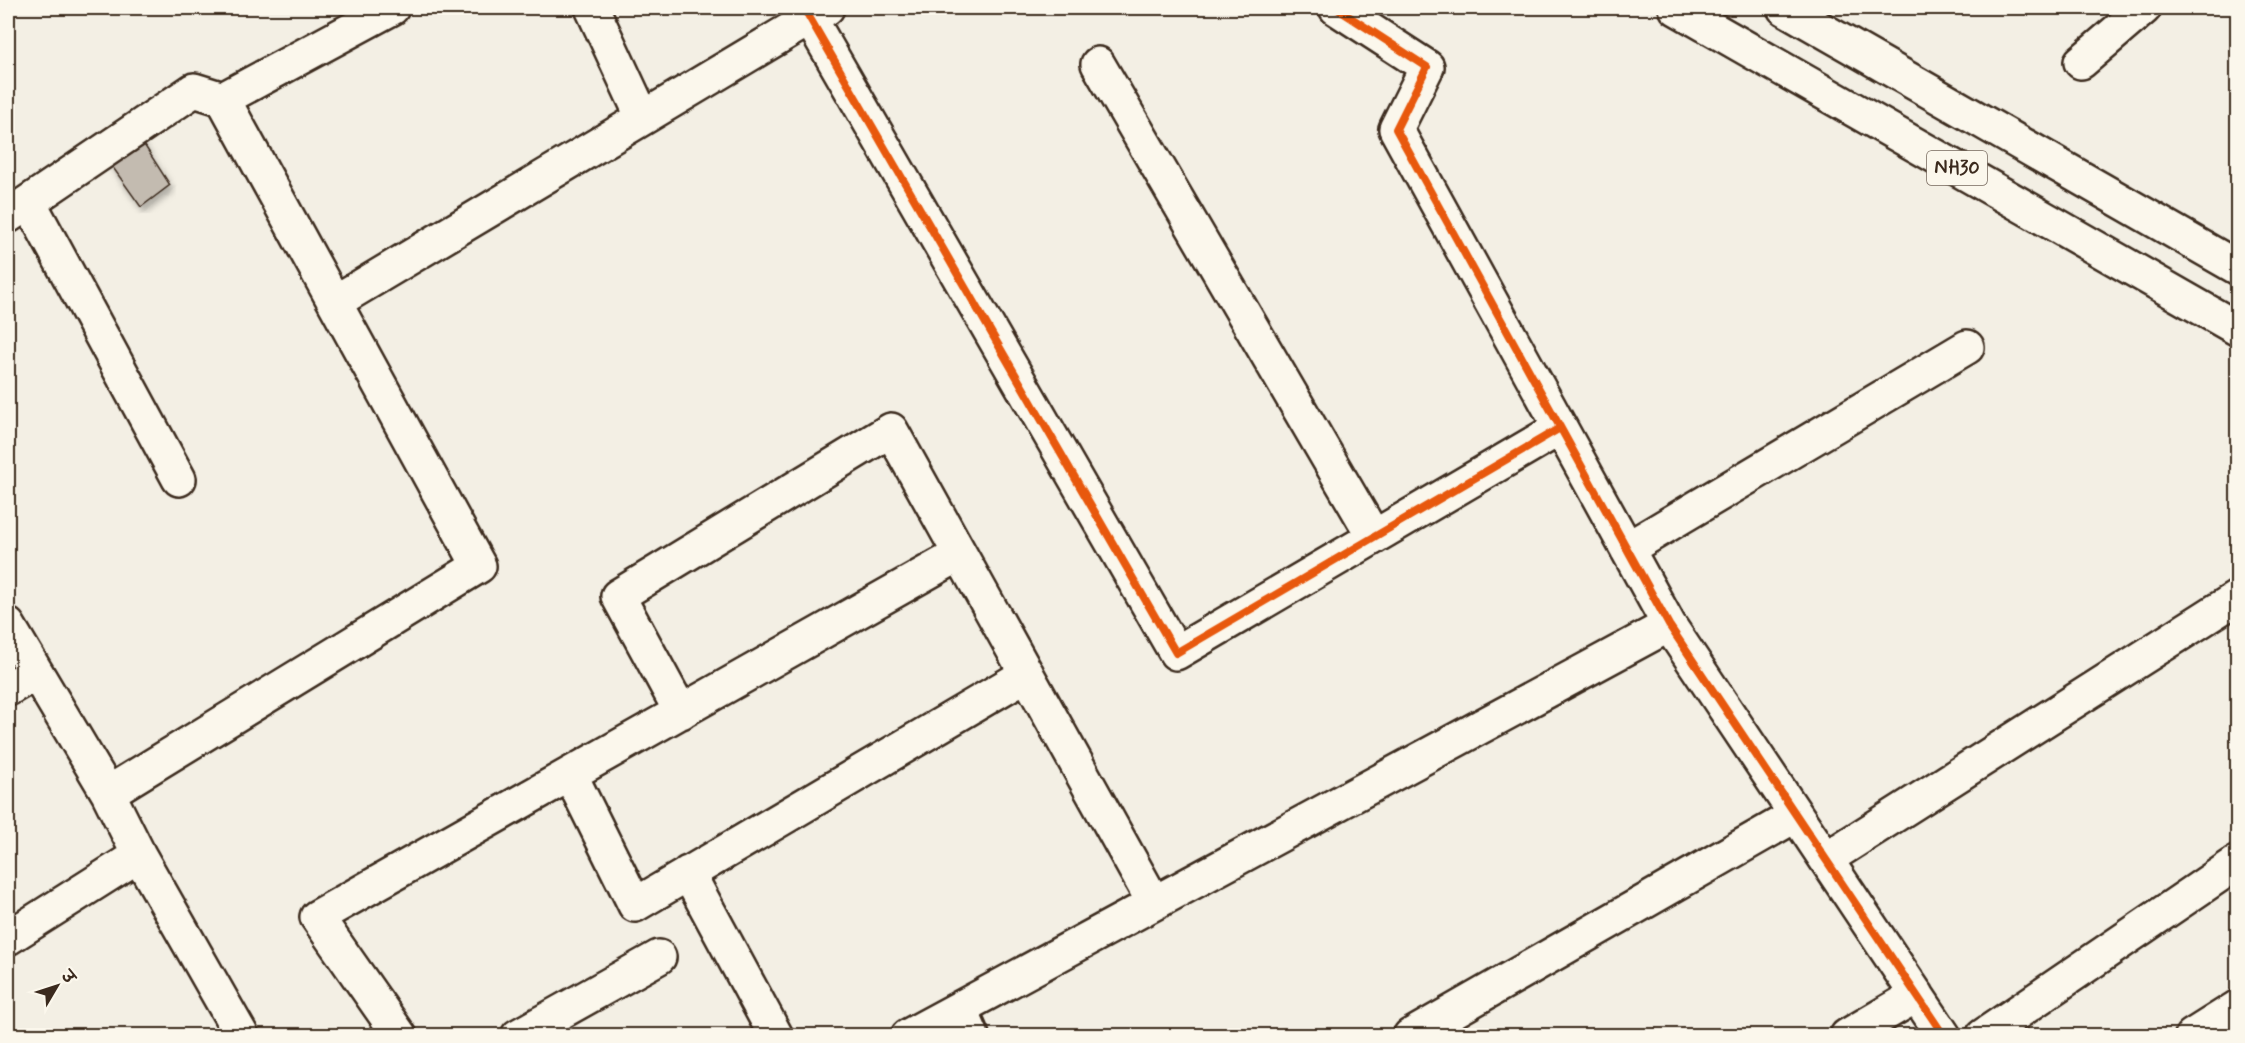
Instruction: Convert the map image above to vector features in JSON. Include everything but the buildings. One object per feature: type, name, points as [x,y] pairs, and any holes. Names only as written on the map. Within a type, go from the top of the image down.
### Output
[{"type":"main road","points":[[223,99],[392,8]]},
{"type":"main road","points":[[592,8],[643,118]]},
{"type":"main road","points":[[1336,8],[1427,67],[1396,129],[1669,625],[1944,1035]]},
{"type":"main road","name":"NH30","points":[[1676,8],[2238,329]]},
{"type":"main road","name":"NH30","points":[[1784,8],[2238,268]]},
{"type":"main road","points":[[2081,62],[2144,8]]},
{"type":"main road","points":[[334,302],[643,118],[814,11],[1176,653],[1560,428]]},
{"type":"main road","points":[[1098,64],[1374,537]]},
{"type":"main road","points":[[108,793],[479,566],[223,99],[194,90],[18,209],[179,479]]},
{"type":"main road","points":[[1628,549],[1967,347]]},
{"type":"main road","points":[[681,712],[618,596],[891,430],[1154,903]]},
{"type":"main road","points":[[400,1035],[317,917],[960,554]]},
{"type":"main road","points":[[1826,859],[2238,597]]},
{"type":"main road","points":[[908,1035],[966,1022],[1154,903],[1669,625]]},
{"type":"main road","points":[[8,626],[21,681],[108,793],[139,855],[242,1035]]},
{"type":"main road","points":[[570,774],[635,905],[1026,674]]},
{"type":"main road","points":[[1410,1035],[1796,815]]},
{"type":"main road","points":[[8,938],[139,855]]},
{"type":"main road","points":[[1983,1035],[2238,862]]},
{"type":"main road","points":[[688,873],[776,1035]]},
{"type":"main road","points":[[518,1035],[659,957]]},
{"type":"main road","points":[[1847,1035],[1917,995]]},
{"type":"main road","points":[[2192,1035],[2238,1007]]},
{"type":"cycle path","points":[[804,8],[1176,653],[1560,428]]},
{"type":"cycle path","points":[[1336,8],[1427,67],[1396,129],[1669,625],[1944,1036]]}]
